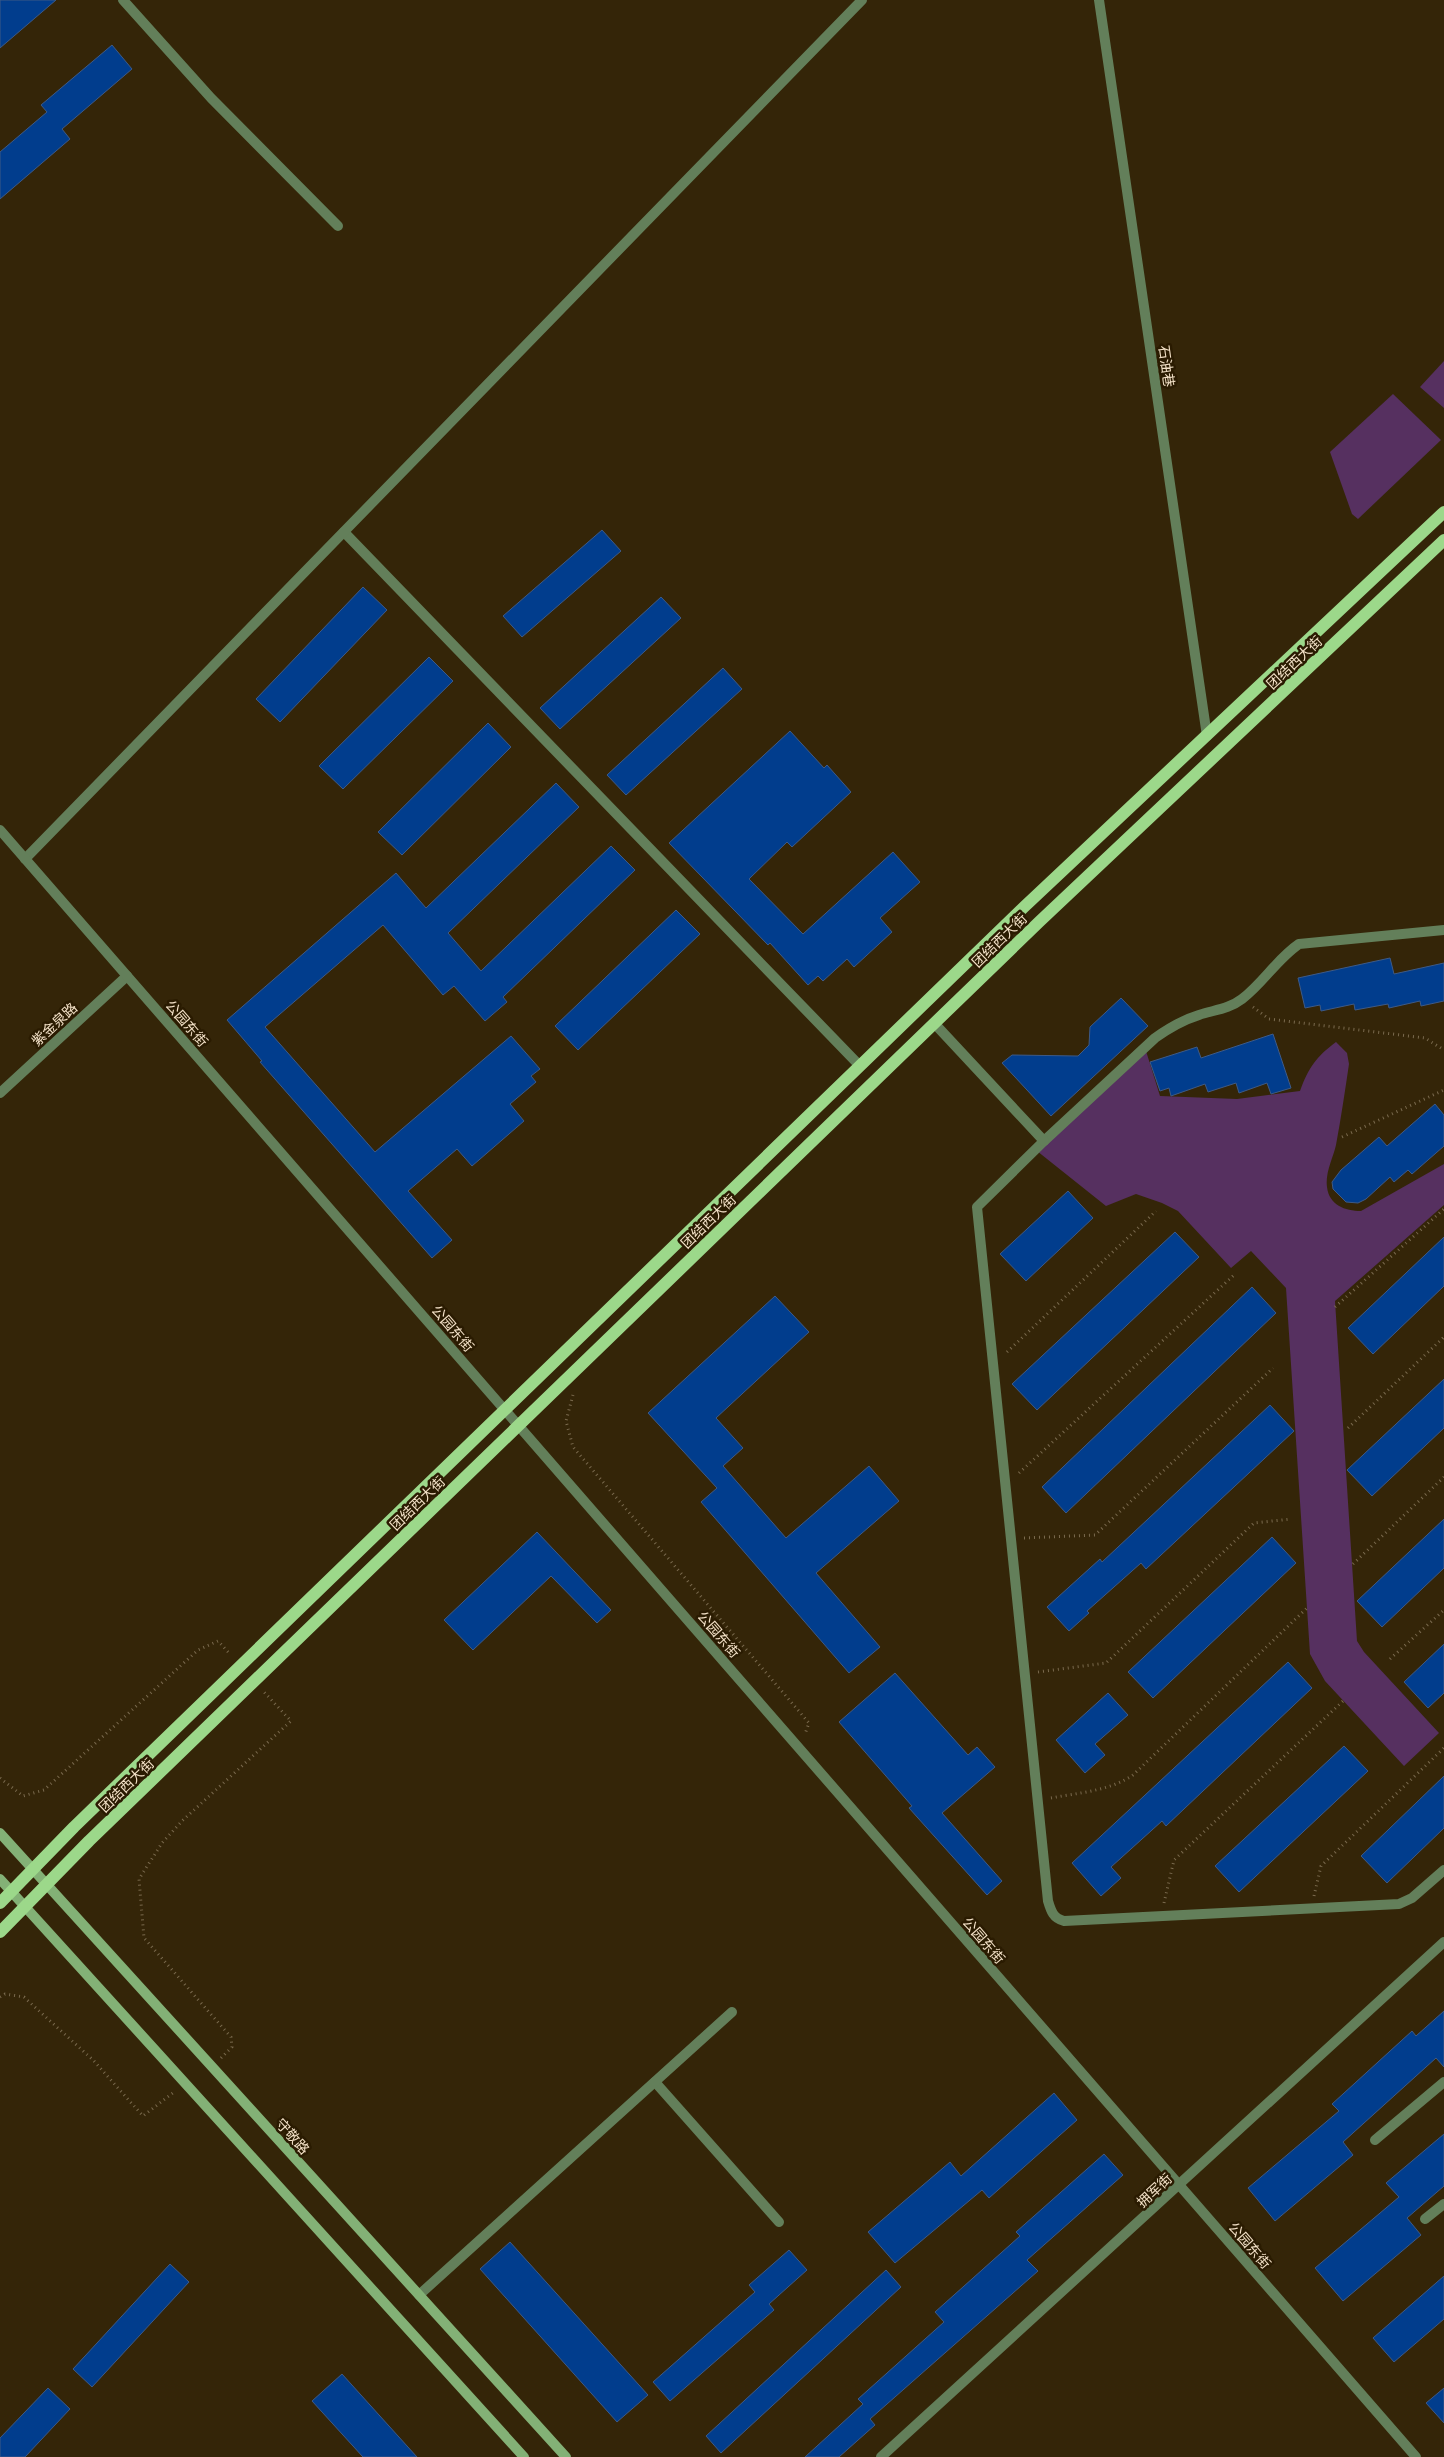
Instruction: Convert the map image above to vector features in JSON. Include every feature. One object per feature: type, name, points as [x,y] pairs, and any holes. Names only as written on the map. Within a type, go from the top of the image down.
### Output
[{"type":"main road","name":"团结西大街","points":[[0,1903],[240,1666],[1024,908],[1444,512]]},
{"type":"main road","name":"团结西大街","points":[[0,1932],[46,1884],[254,1681],[934,1023],[1444,540]]},
{"type":"main road","name":"守敬路","points":[[0,1833],[566,2457]]},
{"type":"main road","points":[[0,1879],[524,2457]]},
{"type":"street","points":[[124,0],[211,98],[338,226]]},
{"type":"street","points":[[26,859],[862,0]]},
{"type":"street","name":"石油巷","points":[[1099,0],[1207,736]]},
{"type":"street","points":[[344,532],[860,1066]]},
{"type":"street","name":"公园东街","points":[[0,830],[1416,2457]]},
{"type":"street","points":[[1444,930],[1305,942],[1289,951],[1242,999],[1230,1007],[1173,1026],[1154,1038],[977,1207],[1048,1901],[1052,1914],[1057,1919],[1064,1921],[1398,1904],[1412,1898],[1444,1870]]},
{"type":"street","name":"紫金泉路","points":[[0,1093],[127,976]]},
{"type":"street","points":[[934,1023],[1044,1141]]},
{"type":"street","name":"拥军街","points":[[881,2457],[1444,1942]]},
{"type":"street","points":[[418,2295],[732,2012]]},
{"type":"street","points":[[655,2082],[779,2222]]},
{"type":"street","points":[[1376,2140],[1444,2082]]},
{"type":"street","points":[[1425,2219],[1444,2204]]},
{"type":"path","points":[[1242,999],[1269,1019],[1425,1038],[1444,1050]]},
{"type":"path","points":[[1342,1137],[1444,1090]]},
{"type":"path","points":[[1335,1307],[1444,1209]]},
{"type":"path","points":[[993,1364],[1156,1211]]},
{"type":"path","points":[[1006,1486],[1234,1275]]},
{"type":"path","points":[[1348,1428],[1444,1337]]},
{"type":"path","points":[[1011,1538],[1095,1535],[1273,1368]]},
{"type":"path","points":[[573,1394],[566,1421],[572,1447],[809,1723],[800,1749]]},
{"type":"path","points":[[1353,1564],[1444,1477]]},
{"type":"path","points":[[1025,1674],[1106,1663],[1254,1523],[1291,1519]]},
{"type":"path","points":[[1038,1800],[1124,1782],[1308,1608]]},
{"type":"path","points":[[1390,1659],[1444,1610]]},
{"type":"path","points":[[0,1778],[23,1796],[44,1790],[198,1650],[218,1641],[240,1666]]},
{"type":"path","points":[[212,2067],[232,2048],[231,2036],[144,1938],[139,1880],[162,1843],[175,1828],[291,1721],[254,1681]]},
{"type":"path","points":[[1161,1916],[1174,1860],[1343,1701]]},
{"type":"path","points":[[1310,1908],[1321,1866],[1444,1748]]},
{"type":"path","points":[[0,1997],[4,1994],[24,1997],[93,2060],[143,2116],[185,2084]]},
{"type":"shaded area","points":[[1444,361],[1444,408],[1420,387]]},
{"type":"shaded area","points":[[1393,394],[1441,440],[1358,519],[1352,514],[1330,452]]},
{"type":"shaded area","points":[[1336,1042],[1347,1053],[1349,1064],[1336,1145],[1327,1176],[1328,1193],[1334,1203],[1349,1210],[1361,1211],[1444,1164],[1444,1205],[1335,1301],[1357,1641],[1364,1652],[1439,1733],[1404,1766],[1325,1681],[1310,1654],[1286,1288],[1251,1251],[1231,1268],[1178,1211],[1136,1194],[1106,1206],[1037,1151],[1146,1051],[1160,1096],[1237,1099],[1300,1091],[1314,1063]]},
{"type":"building","points":[[0,0],[56,0],[0,48]]},
{"type":"building","points":[[112,45],[132,69],[62,129],[70,139],[0,199],[0,152],[47,112],[41,105]]},
{"type":"building","points":[[602,530],[621,551],[522,637],[503,616]]},
{"type":"building","points":[[363,587],[387,610],[280,722],[256,699]]},
{"type":"building","points":[[661,597],[681,618],[560,729],[540,708]]},
{"type":"building","points":[[429,657],[453,681],[343,789],[319,766]]},
{"type":"building","points":[[723,668],[742,689],[626,795],[607,775]]},
{"type":"building","points":[[488,723],[511,747],[402,855],[378,832]]},
{"type":"building","points":[[790,731],[824,768],[827,765],[851,792],[792,847],[787,842],[749,879],[803,934],[893,852],[920,882],[880,918],[892,932],[854,967],[847,959],[823,981],[818,976],[808,985],[770,943],[768,945],[669,843]]},
{"type":"building","points":[[556,783],[579,807],[448,933],[481,971],[611,846],[635,870],[503,997],[507,1002],[485,1021],[454,986],[443,995],[383,925],[265,1027],[375,1152],[511,1036],[540,1069],[531,1076],[536,1082],[510,1104],[524,1121],[472,1166],[457,1149],[408,1191],[452,1240],[432,1258],[260,1062],[262,1061],[227,1020],[396,873],[426,908]]},
{"type":"building","points":[[676,910],[700,934],[578,1050],[555,1026]]},
{"type":"building","points":[[1390,958],[1394,974],[1444,963],[1444,1001],[1421,1006],[1420,1001],[1389,1008],[1388,1004],[1355,1010],[1354,1004],[1321,1011],[1320,1005],[1305,1008],[1298,978]]},
{"type":"building","points":[[1121,998],[1148,1026],[1051,1116],[1002,1063],[1012,1055],[1078,1056],[1089,1045],[1090,1027]]},
{"type":"building","points":[[1273,1034],[1291,1088],[1271,1094],[1267,1083],[1239,1093],[1236,1083],[1208,1092],[1205,1084],[1171,1096],[1169,1088],[1160,1091],[1150,1062],[1197,1047],[1201,1058]]},
{"type":"building","points":[[1435,1104],[1444,1115],[1444,1146],[1412,1174],[1408,1170],[1394,1182],[1390,1177],[1366,1199],[1358,1203],[1346,1202],[1333,1189],[1332,1182],[1341,1170],[1379,1137],[1387,1146]]},
{"type":"building","points":[[1068,1191],[1093,1218],[1026,1281],[1000,1254]]},
{"type":"building","points":[[1175,1232],[1199,1257],[1037,1410],[1012,1384]]},
{"type":"building","points":[[1444,1237],[1444,1286],[1373,1354],[1348,1328]]},
{"type":"building","points":[[1252,1287],[1276,1313],[1066,1513],[1042,1487]]},
{"type":"building","points":[[775,1296],[809,1332],[716,1418],[743,1448],[723,1466],[786,1538],[869,1466],[899,1501],[816,1573],[880,1647],[849,1673],[701,1502],[717,1488],[648,1413]]},
{"type":"building","points":[[1444,1379],[1444,1428],[1372,1496],[1347,1470]]},
{"type":"building","points":[[1270,1405],[1294,1431],[1146,1569],[1141,1563],[1087,1611],[1089,1613],[1069,1631],[1047,1607],[1100,1559],[1102,1562]]},
{"type":"building","points":[[1444,1519],[1444,1568],[1382,1627],[1357,1601]]},
{"type":"building","points":[[537,1532],[611,1610],[597,1623],[551,1576],[473,1650],[444,1620]]},
{"type":"building","points":[[1272,1537],[1296,1563],[1153,1698],[1128,1672]]},
{"type":"building","points":[[1444,1644],[1444,1693],[1428,1708],[1404,1682]]},
{"type":"building","points":[[1288,1662],[1312,1688],[1166,1826],[1162,1821],[1111,1867],[1121,1878],[1101,1896],[1072,1863]]},
{"type":"building","points":[[895,1673],[968,1755],[977,1747],[995,1767],[942,1813],[1002,1881],[987,1895],[909,1808],[912,1806],[839,1722]]},
{"type":"building","points":[[1108,1693],[1128,1715],[1095,1744],[1105,1755],[1085,1773],[1056,1740]]},
{"type":"building","points":[[1344,1746],[1368,1771],[1239,1892],[1215,1866]]},
{"type":"building","points":[[1444,1776],[1444,1828],[1387,1883],[1361,1856]]},
{"type":"building","points":[[1444,2011],[1444,2067],[1436,2058],[1343,2142],[1353,2155],[1275,2221],[1248,2188],[1339,2111],[1332,2104],[1412,2031],[1416,2036]]},
{"type":"building","points":[[1054,2093],[1077,2120],[989,2198],[982,2190],[895,2263],[868,2232],[950,2162],[961,2176]]},
{"type":"building","points":[[1444,2134],[1444,2186],[1407,2218],[1421,2235],[1343,2301],[1315,2268],[1399,2197],[1386,2183]]},
{"type":"building","points":[[1104,2154],[1123,2175],[1027,2260],[1038,2271],[870,2419],[875,2425],[839,2457],[805,2457],[863,2404],[858,2399],[944,2322],[935,2312],[1020,2236],[1016,2232]]},
{"type":"building","points":[[510,2242],[648,2395],[617,2422],[480,2269]]},
{"type":"building","points":[[789,2250],[807,2270],[769,2304],[774,2310],[670,2401],[653,2382],[755,2292],[749,2285]]},
{"type":"building","points":[[170,2264],[189,2282],[92,2387],[73,2369]]},
{"type":"building","points":[[886,2270],[901,2287],[721,2453],[706,2436]]},
{"type":"building","points":[[1444,2276],[1444,2319],[1394,2362],[1373,2338]]},
{"type":"building","points":[[342,2374],[417,2457],[363,2457],[312,2401]]},
{"type":"building","points":[[48,2388],[70,2409],[25,2457],[0,2457],[0,2438]]},
{"type":"building","points":[[1444,2388],[1444,2423],[1426,2403]]}]
